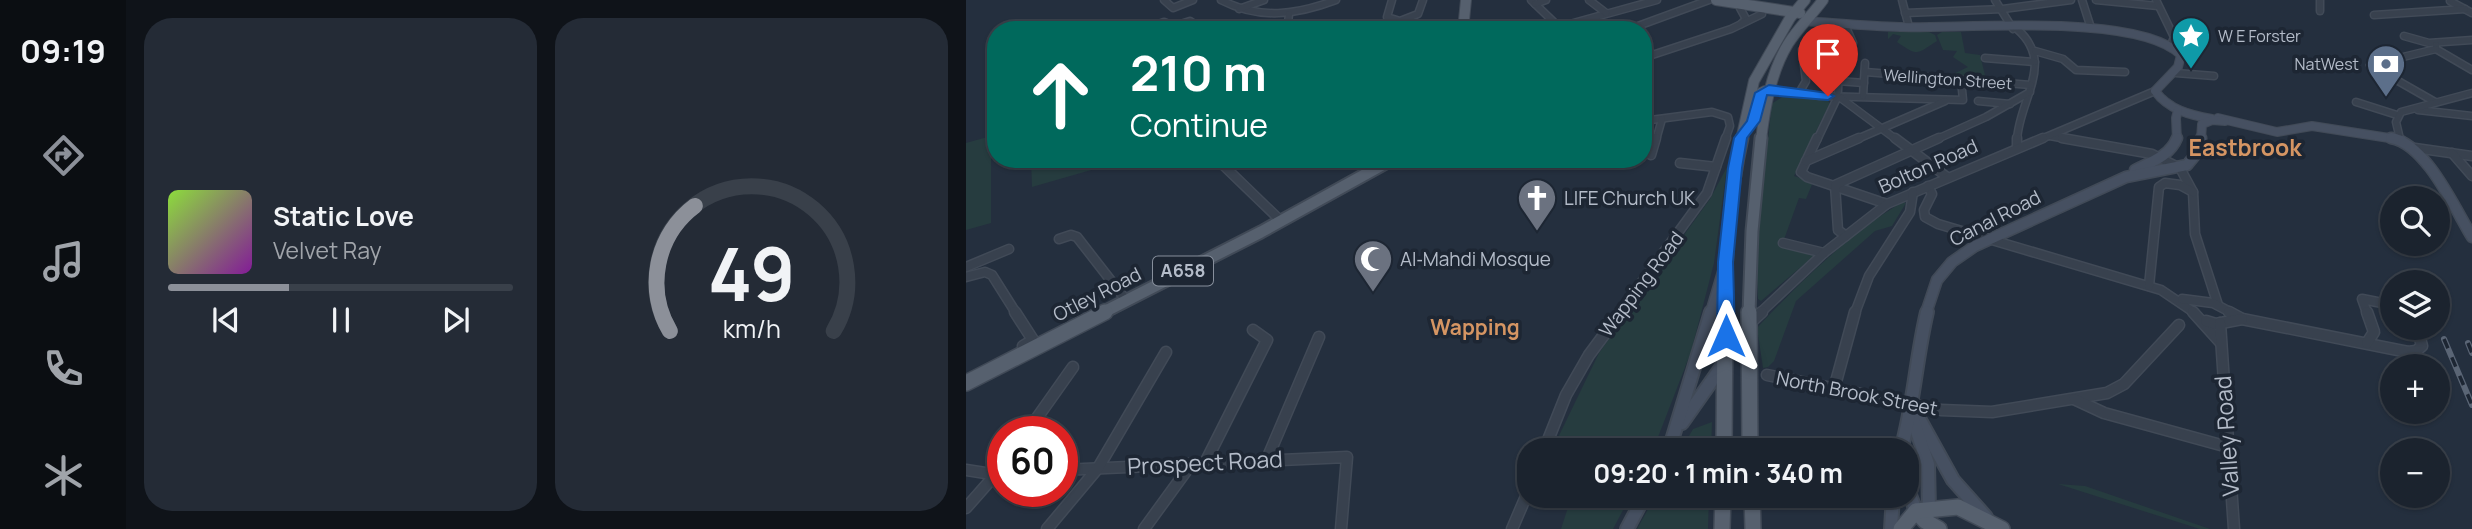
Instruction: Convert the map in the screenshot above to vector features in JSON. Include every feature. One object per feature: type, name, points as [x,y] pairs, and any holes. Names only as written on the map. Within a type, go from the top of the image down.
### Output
[{"type":"main road","points":[[1464,21],[1466,0]]},
{"type":"main road","points":[[1713,0],[1762,14],[1800,16],[1823,0]]},
{"type":"main road","points":[[1713,0],[1800,16]]},
{"type":"main road","points":[[1750,438],[1747,326],[1753,199],[1768,94],[1805,0]]},
{"type":"main road","points":[[1724,438],[1726,262],[1735,168],[1741,138],[1754,81],[1800,16],[1815,0]]},
{"type":"main road","points":[[1741,138],[1754,121],[1762,93],[1768,94]]},
{"type":"main road","name":"Otley Road","points":[[968,380],[1377,168]]},
{"type":"main road","points":[[1726,361],[1747,326]]},
{"type":"main road","points":[[1901,529],[1958,507],[1997,526]]},
{"type":"main road","points":[[1722,529],[1723,508]]},
{"type":"main road","points":[[1752,508],[1753,529]]},
{"type":"street","points":[[1164,0],[1179,16]]},
{"type":"street","points":[[1173,8],[1193,0]]},
{"type":"street","points":[[1221,0],[1236,9],[1261,15],[1289,14],[1336,0]]},
{"type":"street","points":[[1236,9],[1264,0]]},
{"type":"street","points":[[1392,0],[1387,17],[1400,21],[1418,14],[1423,0]]},
{"type":"street","points":[[1533,2],[1546,0]]},
{"type":"street","points":[[1589,0],[1606,13]]},
{"type":"street","points":[[1579,21],[1657,0]]},
{"type":"street","points":[[1652,21],[1713,0]]},
{"type":"street","points":[[1902,0],[1909,27]]},
{"type":"street","points":[[1996,0],[2015,29],[2028,36],[2035,51],[2031,89],[2016,137],[2017,148]]},
{"type":"street","points":[[1905,13],[2003,9],[2071,0]]},
{"type":"street","points":[[2082,0],[2091,28]]},
{"type":"street","points":[[2096,0],[2157,3],[2174,37],[2171,45]]},
{"type":"street","points":[[2320,0],[2320,11]]},
{"type":"street","points":[[2450,1],[2472,13]]},
{"type":"street","points":[[1533,2],[1553,21]]},
{"type":"street","points":[[1739,26],[1746,19],[1740,8]]},
{"type":"street","points":[[2374,15],[2465,9]]},
{"type":"street","points":[[1288,21],[1289,14]]},
{"type":"street","points":[[1652,55],[1739,26],[1762,14]]},
{"type":"street","points":[[1800,16],[1845,25],[2091,28],[2125,31],[2171,45],[2181,55],[2176,73],[2155,91],[2164,103],[2178,110],[2277,132],[2312,126],[2402,140],[2415,148],[2469,226],[2472,237]]},
{"type":"street","points":[[1800,16],[1900,27]]},
{"type":"street","points":[[1800,93],[1806,81],[1802,50],[1811,45],[1853,43],[1845,25]]},
{"type":"street","points":[[2404,36],[2437,46],[2472,70]]},
{"type":"street","points":[[2435,102],[2370,65],[2437,46],[2472,40]]},
{"type":"street","points":[[2035,51],[2063,59],[2077,70],[2125,72]]},
{"type":"street","points":[[1849,59],[1839,58],[1838,94],[1801,172],[1807,177],[1887,204]]},
{"type":"street","points":[[1984,58],[2035,62]]},
{"type":"street","points":[[1863,96],[1865,63]]},
{"type":"street","name":"Wellington Street","points":[[1865,72],[2031,89]]},
{"type":"street","points":[[2176,73],[2214,76]]},
{"type":"street","points":[[1768,94],[1782,92],[1963,100],[1961,80]]},
{"type":"street","points":[[1838,81],[1864,83]]},
{"type":"street","points":[[1835,185],[2010,104],[2031,89]]},
{"type":"street","name":"Bolton Road","points":[[1747,326],[1824,253],[1887,204],[2155,91]]},
{"type":"street","points":[[2356,102],[2397,115],[2472,93]]},
{"type":"street","points":[[1838,94],[1947,177]]},
{"type":"street","points":[[1806,160],[1947,100]]},
{"type":"street","points":[[1978,101],[2010,104]]},
{"type":"street","points":[[2411,109],[2472,116]]},
{"type":"street","name":"Canal Road","points":[[1904,438],[1912,410],[1918,350],[1931,293],[1937,280],[1952,262],[1986,240],[2126,177],[2160,156],[2176,143],[2178,136],[2175,117],[2178,110]]},
{"type":"street","name":"Wapping Road","points":[[1549,438],[1566,395],[1589,355],[1707,193],[1730,126],[1728,117],[1712,112],[1662,119]]},
{"type":"street","points":[[2397,115],[2396,122],[2402,140]]},
{"type":"street","points":[[1652,120],[1662,119],[1652,152]]},
{"type":"street","points":[[2180,168],[2191,162],[2201,148],[2202,124],[2212,120],[2225,121]]},
{"type":"street","points":[[2050,136],[2160,156],[2180,168],[2193,192],[2194,229],[2212,288],[2202,302],[2195,306],[2196,313]]},
{"type":"street","points":[[2415,148],[2472,156]]},
{"type":"street","points":[[2452,153],[2472,176]]},
{"type":"street","points":[[1680,163],[1716,167]]},
{"type":"street","points":[[1226,168],[1280,220]]},
{"type":"street","name":"Canal Road","points":[[2126,177],[2180,168]]},
{"type":"street","points":[[2149,286],[2159,190],[2162,184],[2175,183],[2193,192]]},
{"type":"street","points":[[1835,185],[1838,230],[1846,236]]},
{"type":"street","points":[[1928,186],[1932,194],[1924,210],[1926,217],[1986,240],[2149,286],[2179,299],[2220,307],[2242,319],[2416,351],[2422,346],[2421,340]]},
{"type":"street","points":[[1833,390],[1869,275],[1909,215],[1914,199],[1913,192]]},
{"type":"street","points":[[1059,239],[1071,235],[1077,237],[1126,300]]},
{"type":"street","points":[[1783,243],[1824,253]]},
{"type":"street","points":[[969,270],[1009,249]]},
{"type":"street","points":[[1674,438],[1726,262]]},
{"type":"street","points":[[969,270],[992,275],[1033,341],[1017,349]]},
{"type":"street","name":"Valley Road","points":[[2212,288],[2227,316],[2222,323],[2220,342],[2234,529]]},
{"type":"street","points":[[2179,299],[2206,321],[2220,342]]},
{"type":"street","points":[[2367,343],[2374,332],[2362,299],[2380,303]]},
{"type":"street","points":[[2206,321],[2222,323],[2242,319]]},
{"type":"street","name":"North Brook Street","points":[[1767,375],[1912,410],[1992,412],[2107,393],[2124,384],[2179,326]]},
{"type":"street","points":[[1205,463],[1267,340],[1253,330]]},
{"type":"street","points":[[1267,459],[1319,337]]},
{"type":"street","points":[[1047,529],[1098,468],[1166,352]]},
{"type":"street","points":[[1676,430],[1726,361]]},
{"type":"street","points":[[1038,416],[1073,367]]},
{"type":"street","points":[[2073,399],[2104,413],[2228,447]]},
{"type":"street","points":[[1912,410],[1953,480],[1997,526]]},
{"type":"street","name":"Canal Road","points":[[1912,410],[1928,464],[1927,520]]},
{"type":"street","name":"Prospect Road","points":[[1078,469],[1347,457],[1341,529]]},
{"type":"street","points":[[1144,529],[1192,463]]},
{"type":"street","points":[[966,470],[987,471]]},
{"type":"street","points":[[966,508],[987,486]]},
{"type":"street","points":[[1513,529],[1522,508]]},
{"type":"street","points":[[1627,529],[1638,508]]},
{"type":"street","points":[[1891,529],[1892,508]]},
{"type":"green space","points":[[1888,32],[1929,32],[1935,35],[1937,41],[1921,51],[1914,52],[1897,42],[1901,36],[1893,34],[1888,39]]},
{"type":"green space","points":[[1942,32],[1961,32],[1965,53],[1980,55],[1986,79],[1949,76],[1968,67],[1953,57],[1957,51],[1943,50],[1937,35]]},
{"type":"green space","points":[[1784,96],[1830,103],[1794,176],[1813,182],[1806,199],[1799,198],[1782,245],[1815,255],[1761,301],[1758,299],[1756,219],[1771,104]]},
{"type":"green space","points":[[987,137],[987,168],[991,168],[991,223],[966,230],[966,143]]},
{"type":"green space","points":[[1727,167],[1714,263],[1691,352],[1658,438],[1558,438],[1599,353],[1710,199]]},
{"type":"green space","points":[[1031,168],[1098,168],[1032,187]]},
{"type":"green space","points":[[1903,202],[1906,203],[1892,226],[1875,231],[1796,301],[1774,361],[1763,368],[1757,328],[1845,243]]},
{"type":"green space","points":[[1712,422],[1711,438],[1688,438],[1693,429]]},
{"type":"green space","points":[[2058,484],[2085,486],[2210,529],[2200,529]]},
{"type":"green space","points":[[1568,508],[1624,508],[1613,529],[1561,529]]},
{"type":"green space","points":[[1649,508],[1709,508],[1708,529],[1637,529]]},
{"type":"railway","points":[[2444,340],[2472,405]]},
{"type":"railway","points":[[2468,343],[2472,353]]},
{"type":"place","name":"W E Forster","points":[[2191,70]]},
{"type":"place","name":"NatWest","points":[[2386,98]]},
{"type":"place","name":"LIFE Church UK","points":[[1537,232]]},
{"type":"place","name":"Al‐Mahdi Mosque","points":[[1373,293]]},
{"type":"district","name":"Eastbrook","points":[[2245,148]]},
{"type":"district","name":"Wapping","points":[[1475,328]]},
{"type":"route","points":[[1726,336],[1726,262],[1735,168],[1741,138],[1754,121],[1756,106],[1762,93],[1769,89],[1828,96]]}]
